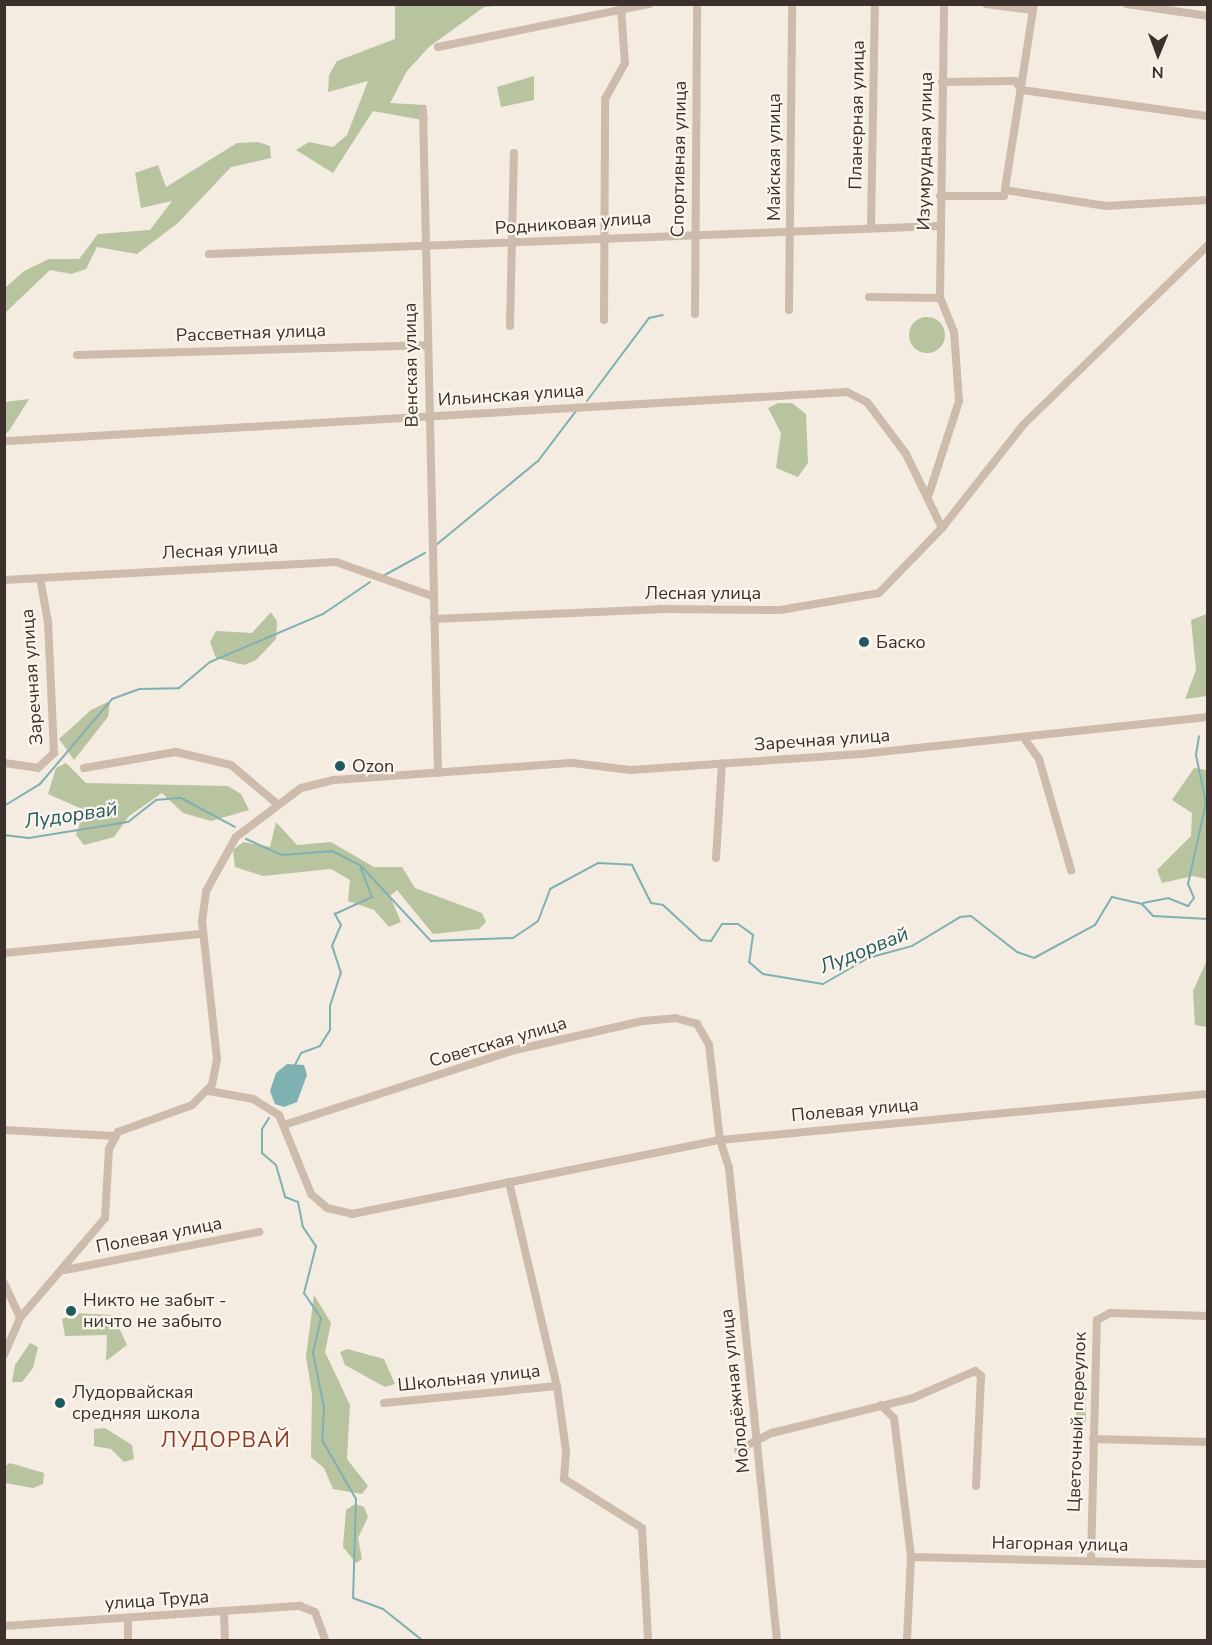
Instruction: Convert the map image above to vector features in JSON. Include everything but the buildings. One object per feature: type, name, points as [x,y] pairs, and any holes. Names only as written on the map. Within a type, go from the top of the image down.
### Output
[{"type":"street","points":[[438,47],[650,4]]},
{"type":"street","name":"Спортивная улица","points":[[695,314],[697,4]]},
{"type":"street","name":"Майская улица","points":[[789,310],[792,4]]},
{"type":"street","name":"Планерная улица","points":[[871,227],[875,4]]},
{"type":"street","name":"Изумрудная улица","points":[[940,298],[944,4]]},
{"type":"street","points":[[986,4],[1033,7],[1005,193]]},
{"type":"street","points":[[1127,4],[1208,16]]},
{"type":"street","points":[[604,320],[605,99],[626,63],[621,9]]},
{"type":"street","points":[[942,82],[1015,81],[1022,90],[1208,116]]},
{"type":"street","name":"Венская улица","points":[[423,111],[426,345],[438,772]]},
{"type":"street","points":[[510,326],[514,153]]},
{"type":"street","points":[[940,196],[1005,193],[1106,206],[1208,200]]},
{"type":"street","name":"Родниковая улица","points":[[209,254],[513,244],[695,231],[940,226]]},
{"type":"street","name":"Лесная улица","points":[[434,619],[660,609],[780,610],[861,600],[892,584],[942,528],[1023,425],[1208,244]]},
{"type":"street","points":[[869,297],[940,298],[954,332],[959,401],[929,494]]},
{"type":"street","name":"Рассветная улица","points":[[76,355],[426,345]]},
{"type":"street","name":"Ильинская улица","points":[[8,441],[852,392],[877,414],[929,494],[942,528]]},
{"type":"street","name":"Лесная улица","points":[[4,580],[336,562],[432,596]]},
{"type":"street","name":"Заречная улица","points":[[4,763],[38,768],[54,753],[48,622],[40,578]]},
{"type":"street","name":"Заречная улица","points":[[208,1090],[217,1059],[203,934],[209,879],[236,837],[275,802],[316,784],[438,772],[573,763],[631,770],[1026,741],[1208,717]]},
{"type":"street","points":[[1026,741],[1039,759],[1071,870]]},
{"type":"street","points":[[84,768],[176,752],[231,765],[275,802]]},
{"type":"street","points":[[716,858],[722,763]]},
{"type":"street","points":[[4,953],[203,934]]},
{"type":"street","name":"Советская улица","points":[[287,1124],[515,1050],[644,1021],[690,1021],[709,1045]]},
{"type":"street","name":"Молодёжная улица","points":[[709,1045],[720,1140],[729,1168],[777,1641]]},
{"type":"street","points":[[4,1130],[114,1136],[130,1124],[192,1105],[208,1090],[253,1099],[287,1124]]},
{"type":"street","name":"Полевая улица","points":[[287,1124],[311,1194],[343,1214],[720,1140],[1208,1094]]},
{"type":"street","points":[[4,1355],[20,1318],[65,1270],[108,1211],[114,1136]]},
{"type":"street","points":[[509,1182],[557,1386],[568,1484],[642,1528],[648,1641]]},
{"type":"street","name":"Полевая улица","points":[[65,1270],[259,1232]]},
{"type":"street","points":[[4,1283],[20,1318]]},
{"type":"street","name":"Цветочный переулок","points":[[1091,1561],[1097,1320],[1110,1313],[1208,1316]]},
{"type":"street","points":[[738,1450],[755,1440],[913,1398],[975,1371],[981,1376],[976,1486]]},
{"type":"street","name":"Школьная улица","points":[[384,1403],[557,1386]]},
{"type":"street","points":[[881,1405],[894,1418],[911,1557],[907,1641]]},
{"type":"street","points":[[1093,1439],[1208,1442]]},
{"type":"street","name":"Нагорная улица","points":[[911,1557],[1208,1564]]},
{"type":"street","name":"улица Труда","points":[[4,1626],[224,1612],[312,1609],[325,1641]]},
{"type":"street","points":[[224,1612],[225,1641]]},
{"type":"street","points":[[128,1618],[128,1641]]},
{"type":"green space","points":[[395,5],[507,5],[484,7],[429,47],[407,71],[390,103],[426,105],[428,121],[373,111],[333,173],[296,150],[309,142],[333,147],[347,135],[368,81],[328,92],[329,75],[337,61],[395,39]]},
{"type":"green space","points":[[534,76],[534,100],[501,107],[497,87]]},
{"type":"green space","points":[[258,142],[270,146],[271,158],[231,167],[178,223],[137,254],[97,247],[86,269],[71,274],[50,270],[5,313],[5,288],[24,271],[49,259],[79,259],[98,234],[150,230],[172,201],[141,208],[135,173],[158,165],[166,187],[237,143]]},
{"type":"green space","points":[[927,317],[940,322],[945,335],[940,348],[927,353],[914,348],[909,335],[914,322]]},
{"type":"green space","points":[[29,399],[9,431],[5,434],[5,402]]},
{"type":"green space","points":[[778,403],[792,403],[806,414],[808,463],[798,477],[776,468],[781,433],[768,408]]},
{"type":"green space","points":[[271,612],[277,621],[276,639],[256,660],[244,665],[216,658],[210,642],[216,631],[252,633]]},
{"type":"green space","points":[[1207,614],[1207,696],[1185,699],[1196,670],[1191,620]]},
{"type":"green space","points":[[110,701],[108,717],[74,760],[59,739],[91,710]]},
{"type":"green space","points":[[66,763],[86,783],[228,786],[241,794],[249,810],[211,821],[183,813],[162,793],[129,816],[114,837],[84,845],[76,835],[84,810],[48,794],[56,768]]},
{"type":"green space","points":[[1194,768],[1207,770],[1207,879],[1193,876],[1162,883],[1157,870],[1191,836],[1192,813],[1172,800]]},
{"type":"green space","points":[[276,822],[297,845],[331,842],[374,867],[402,867],[415,888],[482,913],[486,922],[479,929],[433,934],[397,890],[390,896],[401,922],[389,927],[374,910],[348,901],[350,880],[331,869],[263,876],[235,867],[233,850],[243,842],[270,847]]},
{"type":"green space","points":[[1207,960],[1207,1027],[1195,1025],[1193,991]]},
{"type":"green space","points":[[314,1295],[331,1323],[325,1352],[350,1405],[347,1459],[368,1486],[362,1494],[333,1489],[324,1468],[311,1457],[312,1394],[306,1357]]},
{"type":"green space","points":[[75,1313],[113,1315],[127,1345],[106,1361],[107,1335],[65,1336],[62,1319]]},
{"type":"green space","points":[[30,1343],[38,1347],[33,1368],[22,1382],[12,1382],[15,1365]]},
{"type":"green space","points":[[347,1349],[384,1359],[395,1384],[385,1387],[345,1365],[340,1352]]},
{"type":"green space","points":[[1085,1379],[1086,1421],[1082,1426],[1076,1419],[1077,1383]]},
{"type":"green space","points":[[105,1428],[132,1445],[134,1459],[124,1462],[111,1449],[94,1446],[94,1429]]},
{"type":"green space","points":[[10,1463],[44,1473],[43,1484],[33,1488],[5,1483],[5,1466]]},
{"type":"green space","points":[[355,1504],[364,1507],[368,1517],[358,1538],[362,1559],[356,1563],[343,1547],[346,1510]]},
{"type":"water","points":[[287,1064],[304,1065],[307,1075],[297,1102],[284,1107],[275,1104],[270,1091],[276,1073]]},
{"type":"waterway","points":[[587,401],[649,318],[663,315]]},
{"type":"waterway","points":[[436,545],[538,461],[576,411]]},
{"type":"waterway","points":[[383,576],[425,553]]},
{"type":"waterway","points":[[4,806],[40,784],[112,699],[140,689],[179,688],[210,662],[323,614],[370,582]]},
{"type":"waterway","points":[[1143,903],[1168,898],[1188,906],[1194,898],[1188,884],[1206,803],[1196,755],[1199,736]]},
{"type":"waterway","name":"Лудорвай","points":[[4,835],[29,838],[128,822],[156,800],[181,798],[235,827]]},
{"type":"waterway","name":"Лудорвай","points":[[246,839],[282,855],[332,851],[361,866],[431,941],[513,938],[538,921],[550,889],[598,863],[632,865],[651,903],[663,905],[701,940],[711,941],[722,924],[738,924],[753,935],[749,962],[763,974],[823,984],[868,958],[912,946],[960,917],[971,916],[1017,952],[1034,958],[1095,925],[1112,897],[1142,904],[1153,916],[1208,919]]},
{"type":"waterway","points":[[295,1065],[301,1053],[320,1046],[330,1030],[330,1006],[341,973],[332,946],[341,925],[335,914],[372,897],[361,868]]},
{"type":"waterway","points":[[269,1118],[262,1129],[262,1153],[276,1165],[285,1197],[298,1202],[303,1227],[316,1246],[304,1293],[321,1318],[313,1353],[324,1407],[322,1440],[356,1499],[353,1598],[383,1609],[422,1640]]},
{"type":"waterway","points":[[469,1640],[496,1640]]},
{"type":"place","name":"Баско","points":[[864,642]]},
{"type":"place","name":"Ozon","points":[[340,766]]},
{"type":"place","name":"Никто не забыт - ничто не забыто","points":[[71,1311]]},
{"type":"place","name":"Лудорвайская средняя школа","points":[[60,1403]]},
{"type":"district","name":"ЛУДОРВАЙ","points":[[226,1440]]}]
